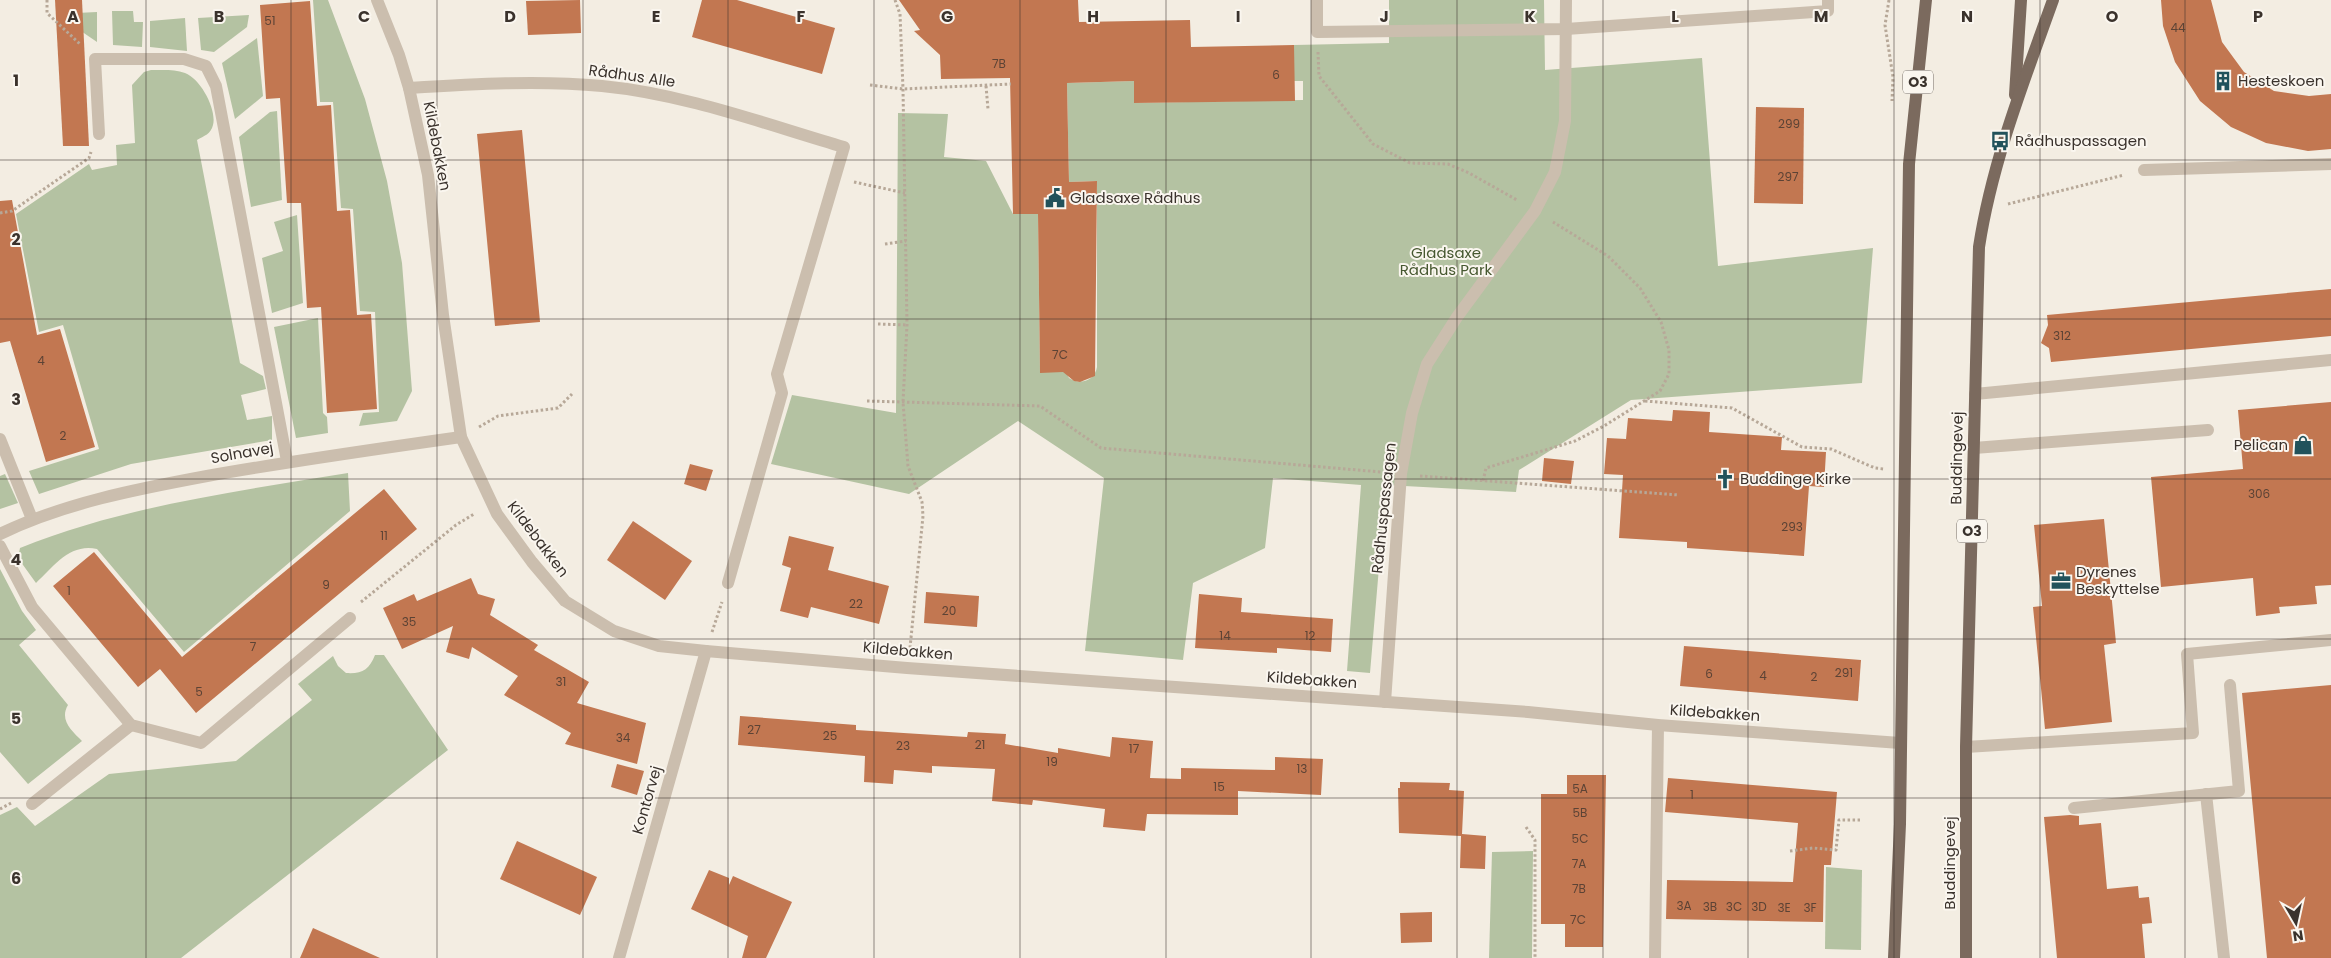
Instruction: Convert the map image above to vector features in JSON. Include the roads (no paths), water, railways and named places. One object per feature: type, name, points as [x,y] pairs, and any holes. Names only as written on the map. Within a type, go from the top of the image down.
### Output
[{"type":"main road","name":"O3","points":[[1894,958],[1900,824],[1908,164],[1926,0]]},
{"type":"main road","points":[[2014,110],[2021,0]]},
{"type":"main road","name":"Buddingevej","points":[[1966,958],[1966,747],[1979,247],[1984,210],[2014,110],[2053,0]]},
{"type":"street","name":"Kildebakken","points":[[376,0],[399,55],[409,88],[428,175],[443,315],[461,437],[497,514],[532,562],[565,601],[614,631],[659,646],[706,651],[907,668],[1528,712],[1658,725],[1900,743]]},
{"type":"street","points":[[1317,0],[1317,32],[1566,29],[1828,10],[1828,0]]},
{"type":"street","name":"Rådhuspassagen","points":[[1385,702],[1401,474],[1412,413],[1427,364],[1457,317],[1535,211],[1555,172],[1565,121],[1566,0]]},
{"type":"street","points":[[99,134],[95,59],[184,59],[206,66],[216,86],[287,462]]},
{"type":"street","name":"Rådhus Alle","points":[[409,88],[558,84],[603,86],[678,98],[844,147],[776,374],[782,393],[728,582]]},
{"type":"street","points":[[2144,170],[2331,164]]},
{"type":"street","points":[[1975,394],[2331,360]]},
{"type":"street","points":[[1974,448],[2208,430]]},
{"type":"street","name":"Solnavej","points":[[0,534],[32,519],[144,488],[287,462],[461,437]]},
{"type":"street","points":[[0,439],[32,519]]},
{"type":"street","points":[[0,546],[32,606],[131,725],[201,742],[350,618]]},
{"type":"street","points":[[1966,747],[2193,733],[2187,654],[2331,640]]},
{"type":"street","name":"Kontorvej","points":[[619,958],[706,651]]},
{"type":"street","points":[[2074,808],[2239,791],[2230,685]]},
{"type":"street","points":[[32,804],[131,725]]},
{"type":"street","points":[[1655,958],[1658,725]]},
{"type":"street","points":[[2206,794],[2224,958]]},
{"type":"place","name":"Hesteskoen","points":[[2223,81]]},
{"type":"place","name":"Rådhuspassagen","points":[[2000,141]]},
{"type":"place","name":"Gladsaxe Rådhus","points":[[1055,198]]},
{"type":"place","name":"Pelican","points":[[2303,445]]},
{"type":"place","name":"Buddinge Kirke","points":[[1725,479]]},
{"type":"place","name":"Dyrenes Beskyttelse","points":[[2061,581]]},
{"type":"park label","name":"Gladsaxe Rådhus Park","points":[[1446,262]]}]
